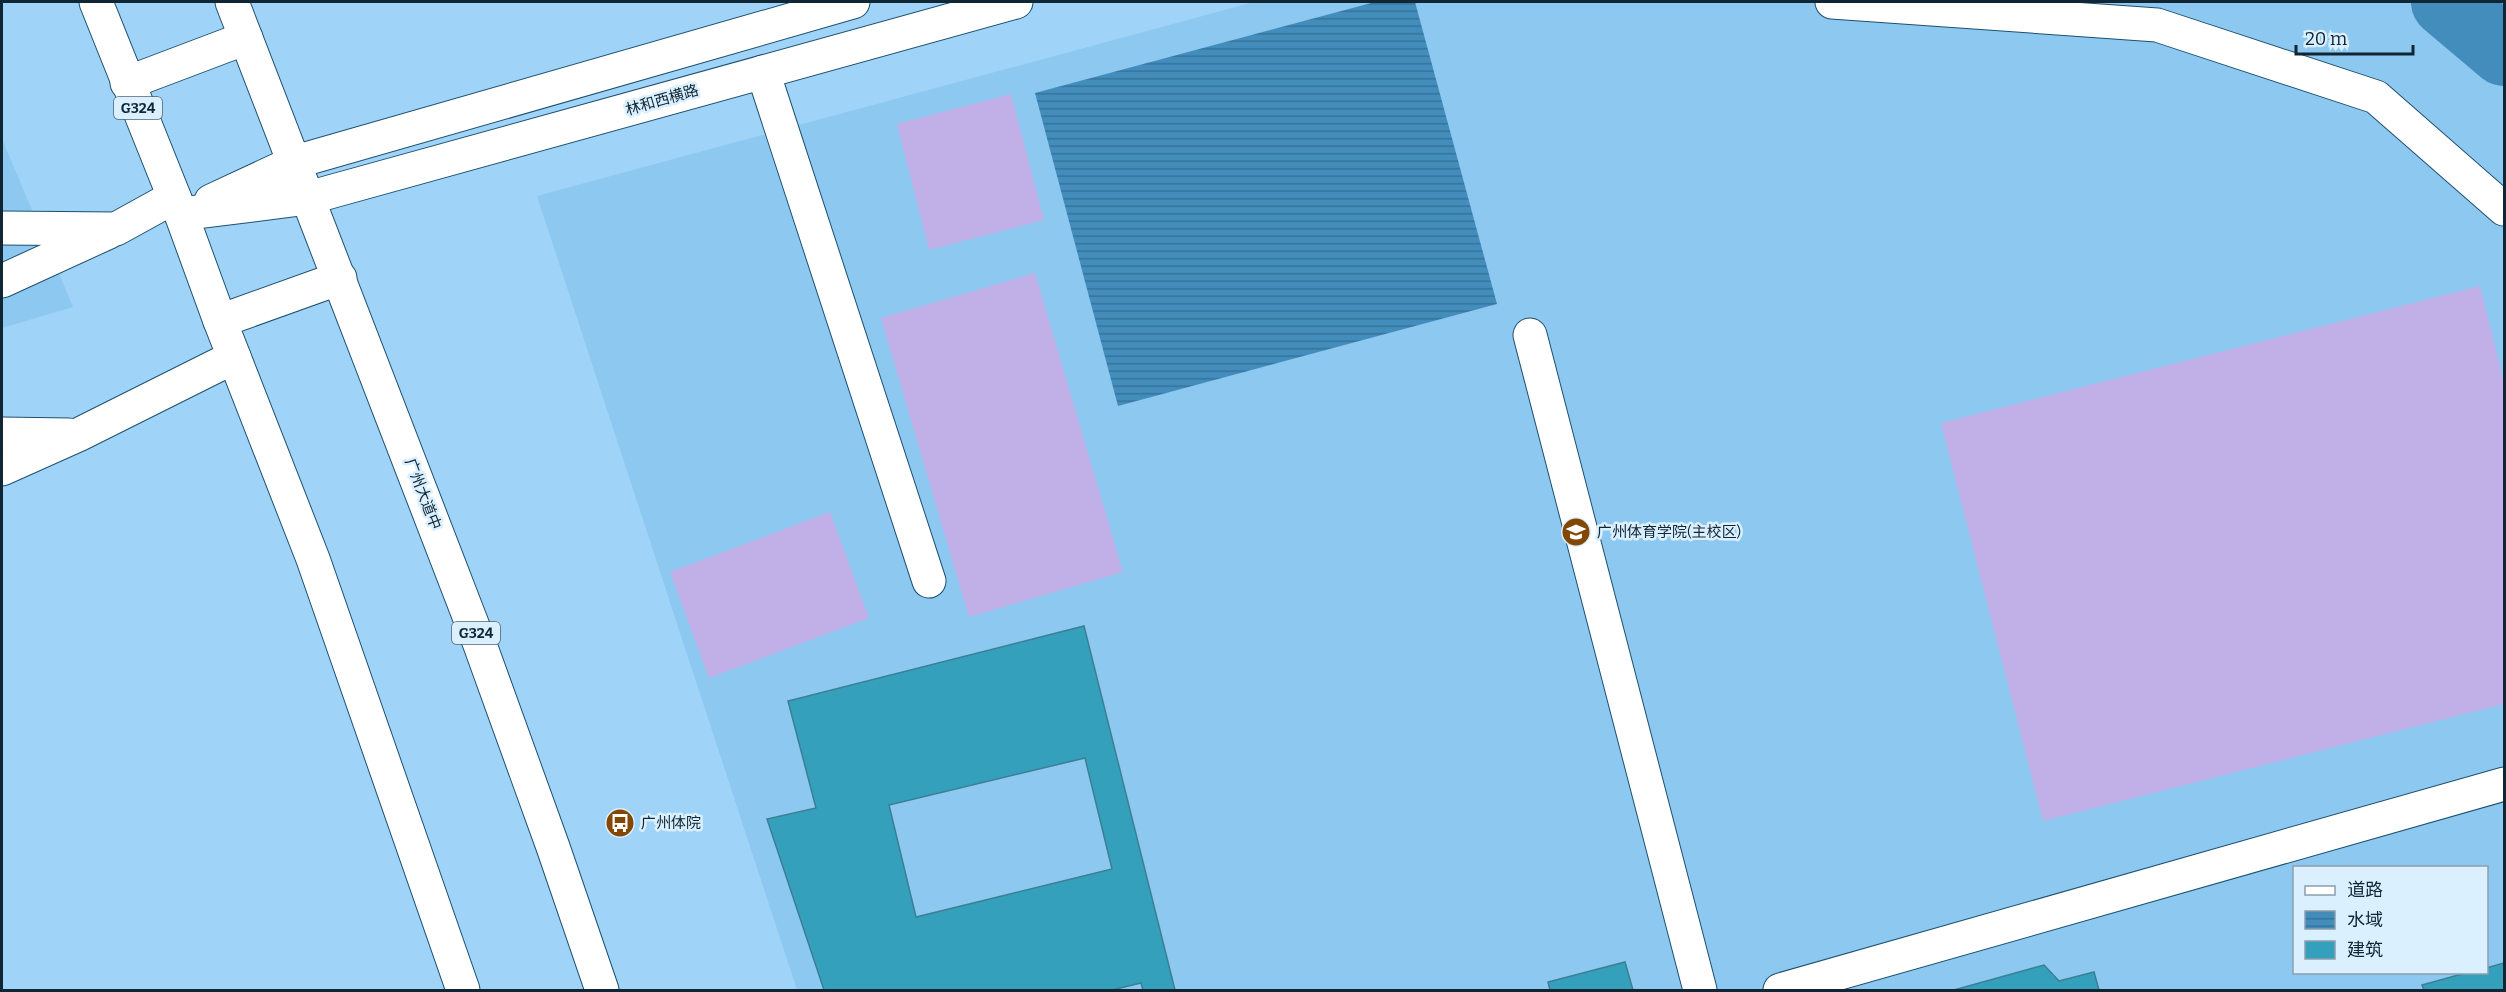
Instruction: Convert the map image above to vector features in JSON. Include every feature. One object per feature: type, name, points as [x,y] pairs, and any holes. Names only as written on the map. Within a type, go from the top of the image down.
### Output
[{"type":"main road","name":"G324","points":[[96,2],[313,559],[463,990]]},
{"type":"main road","name":"广州大道中","points":[[232,2],[479,642],[602,990]]},
{"type":"main road","points":[[2,281],[116,229],[295,162],[853,2]]},
{"type":"main road","name":"林和西横路","points":[[177,206],[308,198],[1016,2]]},
{"type":"main road","points":[[1832,2],[2157,25],[2376,97],[2505,209]]},
{"type":"main road","points":[[127,83],[246,38]]},
{"type":"main road","points":[[763,72],[929,581]]},
{"type":"main road","points":[[2,228],[116,229]]},
{"type":"main road","points":[[220,321],[340,278]]},
{"type":"main road","points":[[1530,335],[1700,990]]},
{"type":"main road","points":[[2,470],[78,435],[234,357]]},
{"type":"main road","points":[[2,434],[78,435]]},
{"type":"main road","points":[[1780,990],[2505,784]]},
{"type":"shaded area","name":"广州体育学院(主校区)","points":[[1254,2],[2504,2],[2504,990],[797,990],[537,196]]},
{"type":"shaded area","points":[[1011,94],[1044,220],[929,250],[897,124]]},
{"type":"shaded area","points":[[2,139],[73,307],[2,328]]},
{"type":"shaded area","points":[[1035,273],[1123,572],[969,617],[881,318]]},
{"type":"shaded area","points":[[2480,286],[2504,382],[2504,704],[2043,821],[1941,423]]},
{"type":"shaded area","points":[[830,512],[869,618],[709,678],[670,572]]},
{"type":"water","points":[[1375,2],[1415,2],[1497,304],[1118,406],[1035,93]]},
{"type":"building","points":[[1084,626],[1175,990],[1143,990],[1141,983],[1112,990],[824,990],[767,819],[816,808],[788,701]],"holes":[[[1085,758],[1112,869],[916,917],[889,805]]]},
{"type":"building","points":[[1625,962],[1633,990],[1550,990],[1548,982]]},
{"type":"building","points":[[2504,963],[2504,990],[2424,990],[2422,985],[2462,974],[2488,974],[2488,967]]},
{"type":"building","points":[[2044,965],[2059,981],[2094,972],[2099,990],[1954,990]]},
{"type":"waterway","points":[[2446,2],[2504,51]]},
{"type":"place","name":"广州体育学院(主校区)","points":[[1576,532]]},
{"type":"place","name":"广州体院","points":[[620,823]]}]
